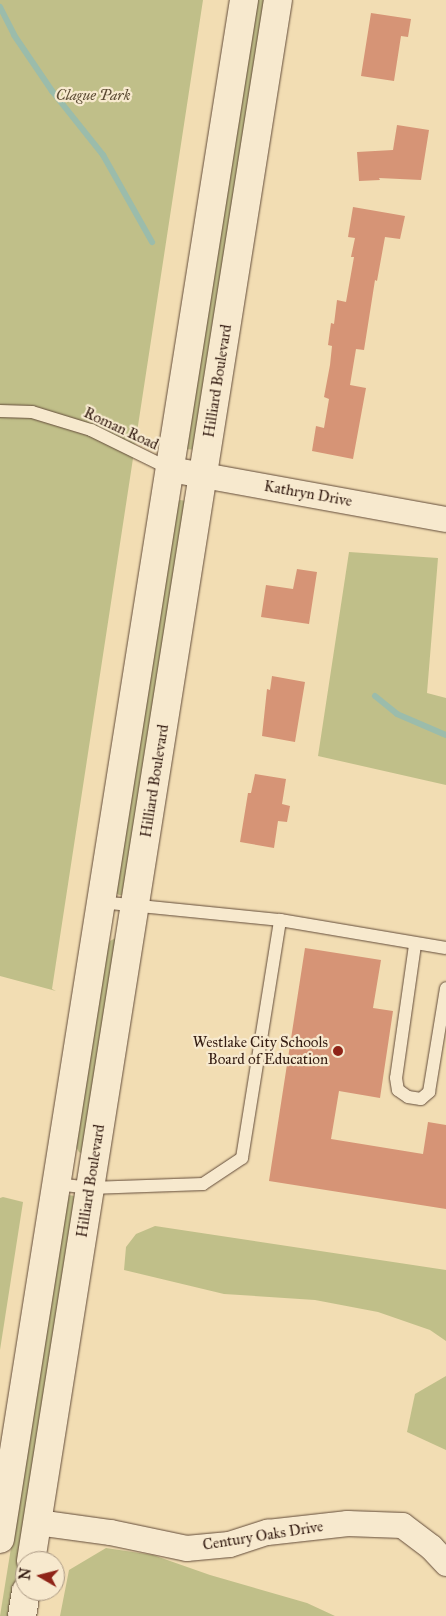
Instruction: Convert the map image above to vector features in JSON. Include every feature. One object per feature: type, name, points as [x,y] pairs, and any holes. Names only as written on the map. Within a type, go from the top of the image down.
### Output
[{"type":"main road","points":[[0,1540],[244,0]]},
{"type":"main road","name":"Hilliard Boulevard","points":[[33,1551],[278,0]]},
{"type":"main road","points":[[22,1616],[24,1601]]},
{"type":"street","name":"Kathryn Drive","points":[[170,469],[446,519]]},
{"type":"street","name":"Century Oaks Drive","points":[[37,1522],[110,1532],[186,1548],[230,1544],[267,1532],[347,1523],[402,1525],[431,1547],[446,1563]]},
{"type":"lane","name":"Roman Road","points":[[0,411],[32,412],[91,430],[170,469]]},
{"type":"lane","points":[[101,902],[280,920],[446,948]]},
{"type":"lane","points":[[56,1184],[90,1188],[203,1184],[242,1158],[280,920]]},
{"type":"lane","points":[[415,944],[396,1078],[398,1090],[408,1097],[421,1099],[428,1092],[446,988]]},
{"type":"green space","name":"Clague Park","points":[[0,0],[203,0],[52,989],[56,991],[0,976]]},
{"type":"green space","points":[[255,0],[267,0],[197,450],[185,449]]},
{"type":"green space","points":[[180,500],[186,501],[123,895],[119,895],[116,893],[175,504]]},
{"type":"green space","points":[[349,552],[438,558],[427,693],[446,698],[446,785],[318,756]]},
{"type":"green space","points":[[119,936],[84,1155],[79,1152],[75,1145],[106,949],[110,941]]},
{"type":"green space","points":[[68,1195],[75,1196],[77,1199],[22,1551],[15,1551],[15,1597],[12,1616],[0,1616]]},
{"type":"green space","points":[[0,1198],[23,1202],[0,1350]]},
{"type":"green space","points":[[155,1226],[446,1270],[446,1341],[430,1330],[378,1312],[315,1300],[224,1294],[124,1270],[126,1247],[136,1234]]},
{"type":"green space","points":[[446,1376],[446,1450],[407,1432],[415,1394]]},
{"type":"green space","points":[[106,1548],[153,1555],[210,1575],[307,1603],[335,1616],[60,1616],[63,1601],[65,1601],[69,1570]]},
{"type":"building","points":[[371,13],[411,19],[408,37],[401,36],[394,81],[361,76]]},
{"type":"building","points":[[397,125],[429,130],[421,180],[379,178],[380,180],[359,181],[357,152],[393,150]]},
{"type":"building","points":[[353,207],[405,216],[400,239],[385,237],[377,281],[375,280],[364,350],[356,349],[350,385],[366,388],[353,459],[312,451],[316,426],[324,428],[329,399],[324,397],[332,346],[328,345],[331,323],[334,324],[337,300],[346,302],[354,257],[351,257],[355,238],[348,237]]},
{"type":"building","points":[[297,569],[317,572],[309,624],[261,617],[266,585],[293,589]]},
{"type":"building","points":[[272,676],[305,682],[295,742],[262,736],[267,689],[270,690]]},
{"type":"building","points":[[255,774],[286,779],[282,804],[290,806],[287,822],[278,821],[274,848],[240,842],[248,793],[251,793]]},
{"type":"building","name":"Westlake City Schools Board of Education","points":[[305,948],[381,960],[373,1008],[393,1011],[380,1098],[339,1091],[331,1139],[423,1154],[428,1122],[446,1125],[446,1209],[269,1181]]},
{"type":"waterway","points":[[0,7],[14,35],[52,91],[103,155],[152,242]]},
{"type":"waterway","points":[[375,696],[397,714],[446,735]]},
{"type":"place","name":"Westlake City Schools Board of Education","points":[[338,1051]]}]
